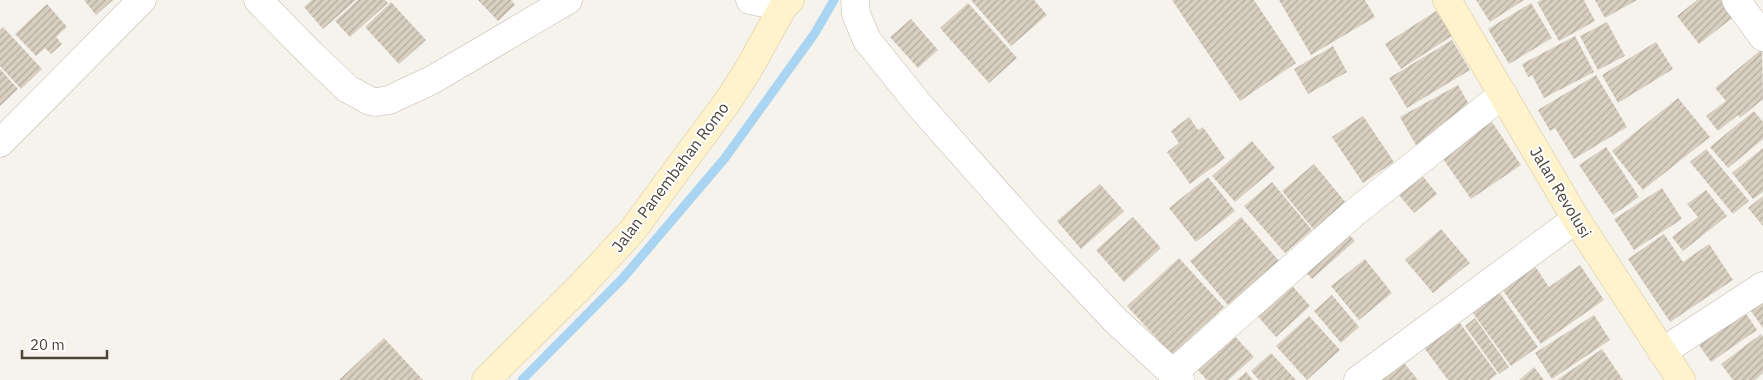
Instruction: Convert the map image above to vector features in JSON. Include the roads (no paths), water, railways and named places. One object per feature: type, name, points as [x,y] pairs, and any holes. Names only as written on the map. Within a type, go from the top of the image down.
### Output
[{"type":"street","points":[[0,143],[142,0]]},
{"type":"street","points":[[258,0],[348,89],[370,101],[376,102],[389,100],[432,80],[568,0]]},
{"type":"street","points":[[750,0],[786,3]]},
{"type":"street","points":[[855,0],[856,14],[867,40],[920,106],[1088,292],[1115,320],[1177,377],[1354,214],[1503,94]]},
{"type":"street","name":"Jalan Revolusi","points":[[1448,0],[1576,219],[1681,380]]},
{"type":"street","points":[[1736,0],[1763,37]]},
{"type":"street","name":"Jalan Panembahan Romo","points":[[486,380],[582,286],[632,231],[728,101],[786,3]]},
{"type":"street","points":[[1358,380],[1576,219]]},
{"type":"street","points":[[1662,352],[1763,286]]},
{"type":"waterway","points":[[522,380],[623,278],[725,158],[815,33],[834,0]]}]
